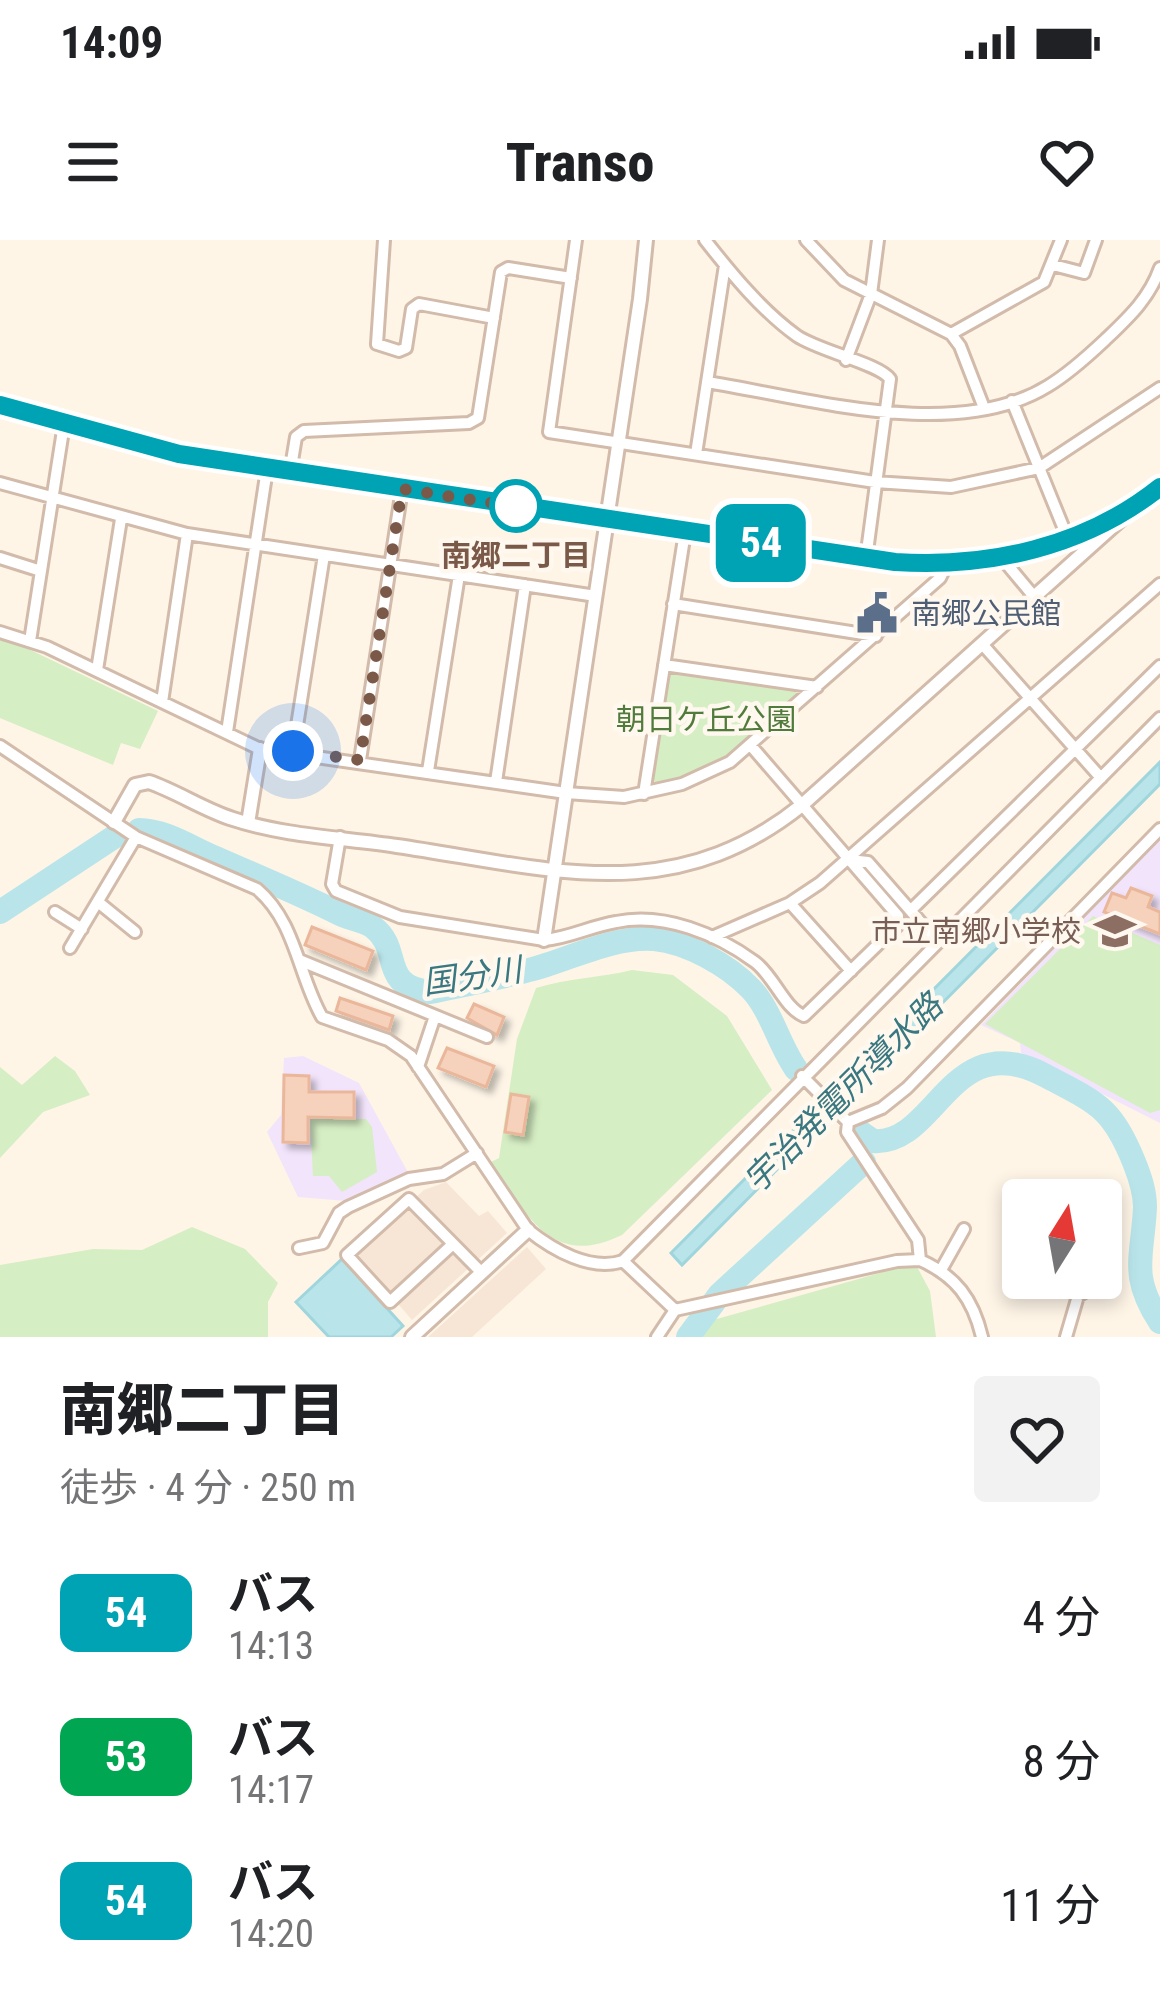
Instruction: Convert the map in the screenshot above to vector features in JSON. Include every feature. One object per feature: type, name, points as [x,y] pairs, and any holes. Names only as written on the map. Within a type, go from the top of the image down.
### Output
[{"type":"street","points":[[384,240],[376,344],[382,349],[406,348],[412,309],[419,304],[494,318]]},
{"type":"street","points":[[576,240],[549,432],[874,482],[951,487],[1039,468],[1160,388]]},
{"type":"street","points":[[544,940],[646,240]]},
{"type":"street","points":[[705,240],[796,335],[846,360],[884,370],[890,379],[866,559]]},
{"type":"street","points":[[806,240],[844,280],[951,334],[984,408]]},
{"type":"street","points":[[846,360],[871,294],[878,240]]},
{"type":"street","points":[[951,334],[1034,290],[1054,266],[1061,240]]},
{"type":"street","points":[[1054,266],[1084,273],[1096,240]]},
{"type":"street","points":[[696,454],[725,266]]},
{"type":"street","points":[[290,473],[296,436],[304,431],[469,423],[478,418],[501,272],[508,268],[571,278]]},
{"type":"street","points":[[707,382],[938,415],[1012,401],[1047,387],[1094,350],[1152,290],[1160,268]]},
{"type":"street","points":[[1012,401],[1068,539],[1081,559]]},
{"type":"street","points":[[0,405],[179,454],[866,559],[946,564],[1001,557],[1068,539],[1158,494]]},
{"type":"street","points":[[30,641],[64,424]]},
{"type":"street","points":[[226,732],[267,469]]},
{"type":"street","points":[[0,483],[188,534],[596,596]]},
{"type":"street","points":[[360,760],[402,489]]},
{"type":"street","points":[[114,822],[134,785],[149,782],[248,824],[555,869],[633,876],[688,866],[747,843],[802,805],[1140,502]]},
{"type":"street","points":[[98,670],[121,518]]},
{"type":"street","points":[[644,794],[685,532]]},
{"type":"street","points":[[163,702],[188,534]]},
{"type":"street","points":[[293,751],[324,555]]},
{"type":"street","points":[[1001,557],[1036,599]]},
{"type":"street","points":[[0,558],[41,571]]},
{"type":"street","points":[[0,632],[98,670],[260,748],[599,797],[644,794],[712,772],[752,747],[940,578],[946,564]]},
{"type":"street","points":[[428,771],[459,575]]},
{"type":"street","points":[[712,937],[790,903],[849,860],[1160,584]]},
{"type":"street","points":[[496,782],[525,585]]},
{"type":"street","points":[[674,604],[876,636]]},
{"type":"street","points":[[983,645],[1101,778]]},
{"type":"street","points":[[664,665],[818,687]]},
{"type":"street","points":[[910,910],[1160,666]]},
{"type":"street","points":[[0,746],[136,837],[257,889],[284,921],[322,1017],[400,1047],[528,1230],[572,1256],[610,1265],[622,1261],[1160,718]]},
{"type":"street","points":[[340,837],[332,884],[336,891],[400,917],[544,940],[618,921],[652,920],[712,937],[763,968],[798,1016],[804,1016],[897,926],[898,916],[752,747]]},
{"type":"street","points":[[248,824],[260,748]]},
{"type":"street","points":[[848,1122],[882,1108],[907,1088],[1160,829]]},
{"type":"street","points":[[70,948],[136,837]]},
{"type":"street","points":[[849,860],[868,862],[937,941]]},
{"type":"street","points":[[98,902],[135,932]]},
{"type":"street","points":[[790,903],[850,971]]},
{"type":"street","points":[[55,912],[82,928]]},
{"type":"street","points":[[299,960],[487,1037]]},
{"type":"street","points":[[418,1067],[435,1016]]},
{"type":"street","points":[[802,1076],[848,1122]]},
{"type":"street","points":[[848,1122],[847,1132],[919,1240],[920,1260]]},
{"type":"street","points":[[299,1248],[323,1243],[348,1207],[410,1179],[442,1174],[477,1153]]},
{"type":"street","points":[[453,1244],[390,1302],[347,1255],[409,1199],[453,1244],[482,1274]]},
{"type":"street","points":[[941,1270],[964,1229]]},
{"type":"street","points":[[412,1337],[528,1230]]},
{"type":"street","points":[[657,1337],[675,1310],[897,1261],[920,1260],[941,1270],[968,1297],[982,1337]]},
{"type":"street","points":[[622,1261],[675,1310]]},
{"type":"street","points":[[1066,1337],[1077,1299]]},
{"type":"shaded area","name":"市立南郷小学校","points":[[1160,838],[1160,1123],[1021,1053],[1020,1043],[981,1025]]},
{"type":"shaded area","points":[[303,1056],[359,1083],[410,1176],[347,1201],[298,1197],[267,1132],[281,1115],[284,1058]]},
{"type":"shaded area","points":[[446,1182],[479,1216],[488,1211],[507,1233],[412,1320],[359,1259],[360,1248],[424,1190]]},
{"type":"shaded area","points":[[527,1247],[546,1269],[472,1337],[428,1337]]},
{"type":"green space","points":[[0,640],[20,645],[158,711],[140,749],[121,743],[113,765],[0,718]]},
{"type":"green space","name":"朝日ケ丘公園","points":[[676,672],[795,689],[798,698],[716,764],[660,787],[653,780],[669,676]]},
{"type":"green space","name":"市立南郷小学校","points":[[1093,916],[1160,945],[1160,1110],[1150,1113],[985,1024]]},
{"type":"green space","points":[[632,970],[673,975],[727,1016],[772,1090],[622,1235],[576,1246],[543,1231],[491,1162],[499,1158],[517,1039],[536,988]]},
{"type":"green space","points":[[55,1056],[75,1071],[90,1095],[43,1112],[0,1158],[0,1067],[22,1085]]},
{"type":"green space","points":[[310,1119],[366,1119],[372,1127],[377,1172],[342,1192],[329,1176],[313,1176]]},
{"type":"green space","points":[[192,1227],[245,1249],[278,1283],[268,1302],[268,1337],[0,1337],[0,1265],[93,1249],[142,1250]]},
{"type":"green space","points":[[915,1263],[930,1291],[936,1337],[689,1337],[699,1324]]},
{"type":"water","name":"宇治発電所導水路","points":[[1160,762],[1160,784],[682,1265],[671,1253]]},
{"type":"water","points":[[342,1259],[403,1326],[391,1337],[329,1337],[296,1302]]},
{"type":"building","points":[[1131,888],[1152,896],[1148,907],[1160,912],[1160,934],[1104,912],[1112,893],[1126,898]]},
{"type":"building","points":[[312,927],[373,951],[366,970],[305,945]]},
{"type":"building","points":[[340,998],[393,1016],[389,1030],[336,1011]]},
{"type":"building","points":[[474,1004],[504,1017],[497,1035],[467,1018]]},
{"type":"building","points":[[447,1048],[494,1066],[486,1087],[438,1068]]},
{"type":"building","points":[[284,1075],[309,1076],[309,1092],[354,1092],[354,1118],[308,1117],[308,1143],[283,1142]]},
{"type":"building","points":[[511,1094],[529,1097],[523,1135],[505,1132]]},
{"type":"waterway","name":"国分川","points":[[139,830],[169,837],[369,925],[382,936],[403,982],[430,992],[529,970],[623,941],[654,939],[680,945],[719,963],[751,989],[796,1069]]},
{"type":"waterway","name":"国分川","points":[[0,912],[117,835]]},
{"type":"waterway","name":"国分川","points":[[853,1127],[873,1141],[895,1138],[914,1126],[966,1075],[987,1065],[1014,1064],[1090,1101],[1118,1129],[1140,1179],[1145,1207],[1141,1278],[1160,1322]]},
{"type":"waterway","points":[[688,1337],[720,1294],[864,1162]]},
{"type":"bus line","name":"54","points":[[0,405],[179,454],[922,564],[973,562],[1052,545],[1101,524],[1160,487]]},
{"type":"place","name":"南郷二丁目","points":[[516,506]]},
{"type":"place","name":"南郷公民館","points":[[877,613]]},
{"type":"place","name":"市立南郷小学校","points":[[1115,931]]},
{"type":"route","points":[[293,751],[360,760],[402,489],[525,508],[516,506]]}]
